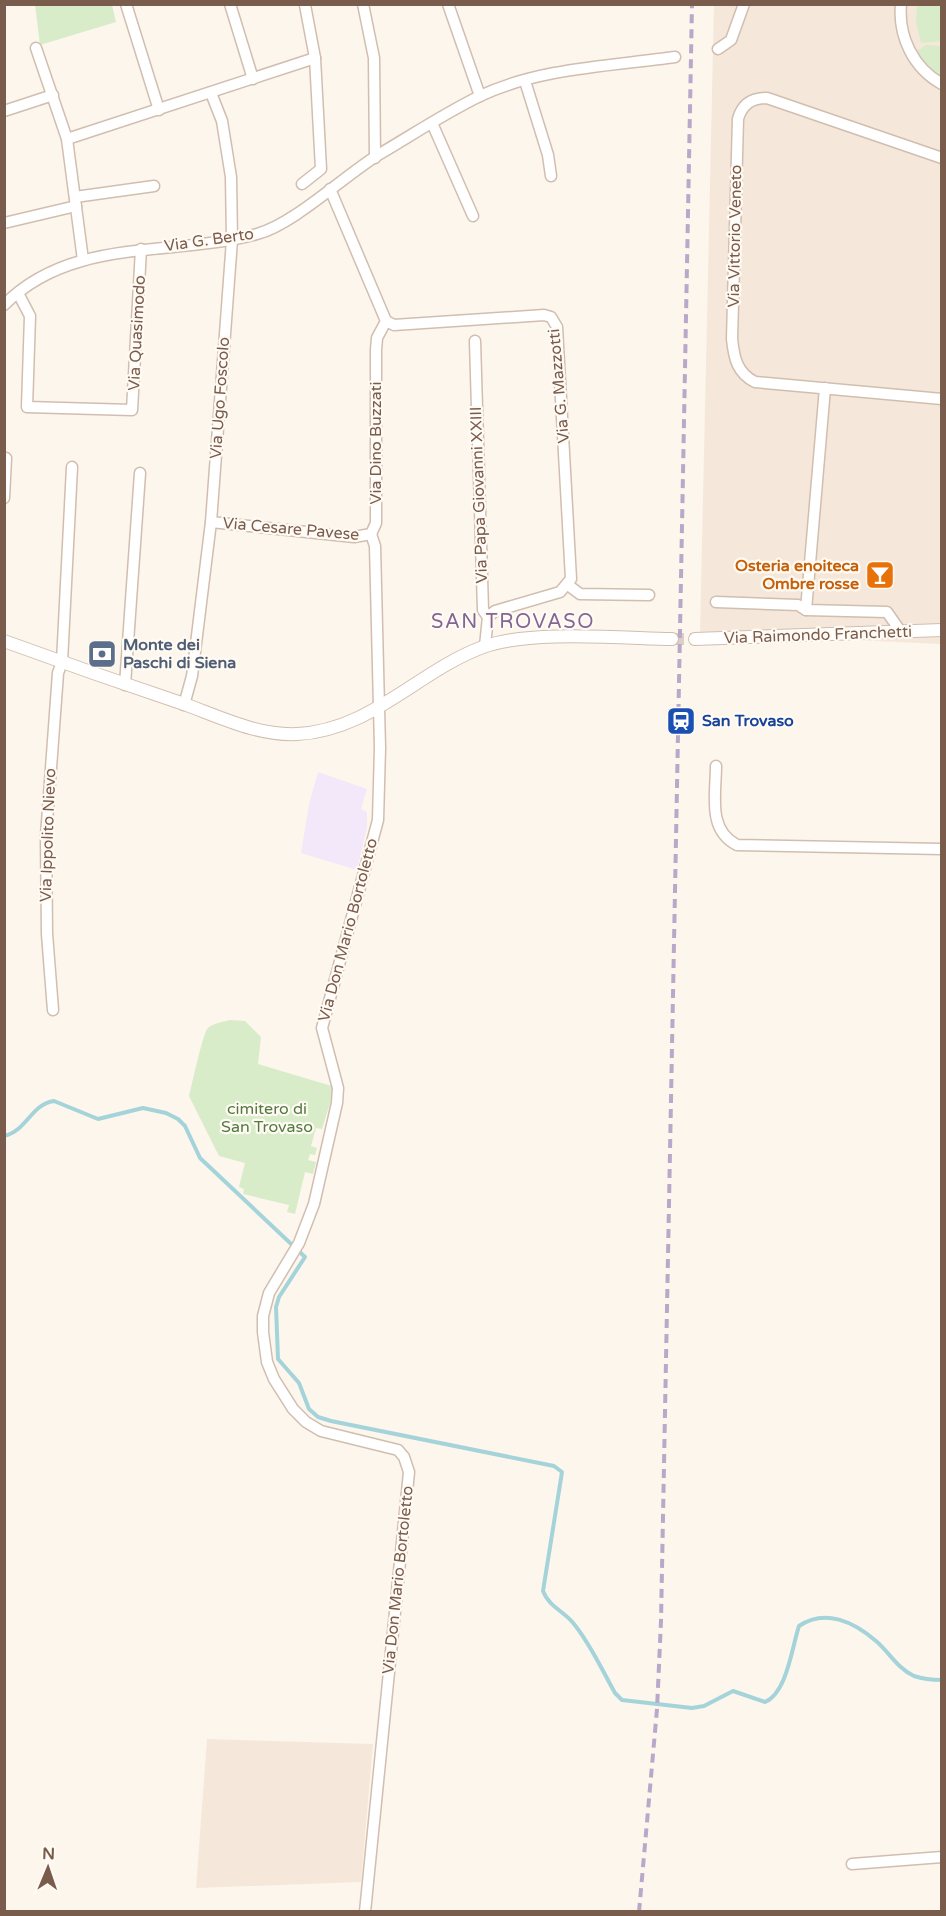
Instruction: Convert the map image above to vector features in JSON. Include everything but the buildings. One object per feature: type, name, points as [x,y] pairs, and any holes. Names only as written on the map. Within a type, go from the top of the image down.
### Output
[{"type":"street","points":[[126,4],[159,110]]},
{"type":"street","points":[[230,4],[253,79]]},
{"type":"street","points":[[363,4],[374,58],[375,158]]},
{"type":"street","points":[[448,4],[480,96]]},
{"type":"street","points":[[718,49],[731,40],[744,4]]},
{"type":"street","points":[[901,4],[904,37],[910,52],[926,73],[942,84]]},
{"type":"street","points":[[302,184],[321,169],[315,58],[305,5]]},
{"type":"street","points":[[36,48],[67,139],[83,260]]},
{"type":"street","name":"Via G. Berto","points":[[4,305],[42,278],[83,260],[141,249],[232,240],[259,234],[282,223],[375,158],[480,96],[544,75],[675,57]]},
{"type":"street","points":[[67,139],[315,58]]},
{"type":"street","points":[[525,81],[548,155],[551,176]]},
{"type":"street","name":"Via Ugo Foscolo","points":[[184,705],[192,676],[211,522],[232,240],[231,177],[222,121],[211,93]]},
{"type":"street","points":[[4,111],[53,94]]},
{"type":"street","name":"Via Vittorio Veneto","points":[[942,158],[767,98],[751,100],[740,112],[734,356],[741,372],[755,382],[942,399]]},
{"type":"street","points":[[432,123],[473,216]]},
{"type":"street","points":[[4,223],[75,201],[154,186]]},
{"type":"street","points":[[330,189],[386,321]]},
{"type":"street","name":"Via Quasimodo","points":[[18,293],[30,316],[27,407],[132,410],[141,249]]},
{"type":"street","name":"Via G. Mazzotti","points":[[386,321],[394,325],[544,315],[551,317],[557,327],[573,572],[568,585]]},
{"type":"street","name":"Via Dino Buzzati","points":[[378,709],[375,546],[371,534],[376,523],[376,350],[377,338],[386,321]]},
{"type":"street","name":"Via Papa Giovanni XXIII","points":[[475,341],[483,610],[488,617],[485,646]]},
{"type":"street","points":[[806,610],[825,388]]},
{"type":"street","points":[[4,498],[6,458]]},
{"type":"street","points":[[62,662],[72,467]]},
{"type":"street","points":[[125,685],[140,473]]},
{"type":"street","name":"Via Cesare Pavese","points":[[211,522],[354,537],[371,534]]},
{"type":"street","points":[[488,617],[495,611],[560,592],[568,585],[580,594],[649,595]]},
{"type":"street","points":[[716,602],[798,605],[806,610],[887,612],[901,632]]},
{"type":"street","name":"Via Raimondo Franchetti","points":[[695,639],[942,630]]},
{"type":"street","points":[[4,641],[254,729],[285,734],[332,729],[378,709],[423,679],[485,646],[535,638],[672,639]]},
{"type":"street","name":"Via Ippolito Nievo","points":[[53,1010],[47,934],[46,836],[58,673],[62,662]]},
{"type":"street","name":"Via Don Mario Bortoletto","points":[[365,1911],[409,1472],[404,1456],[398,1450],[321,1431],[306,1422],[293,1409],[274,1379],[264,1348],[262,1316],[269,1293],[297,1247],[314,1204],[338,1095],[322,1028],[378,820],[380,748],[378,709]]},
{"type":"street","points":[[716,766],[716,822],[726,839],[737,844],[942,849]]},
{"type":"street","points":[[852,1864],[942,1857]]},
{"type":"shaded area","points":[[714,5],[941,5],[941,644],[700,633]]},
{"type":"shaded area","points":[[318,772],[367,789],[361,809],[367,812],[367,827],[357,870],[301,853],[309,804]]},
{"type":"shaded area","points":[[207,1739],[373,1744],[361,1882],[196,1888]]},
{"type":"green space","points":[[35,5],[112,5],[116,22],[40,45]]},
{"type":"green space","points":[[917,5],[941,5],[941,41],[921,43],[916,22]]},
{"type":"green space","points":[[926,45],[941,46],[939,76],[915,52]]},
{"type":"green space","name":"cimitero di San Trovaso","points":[[230,1020],[245,1021],[261,1037],[258,1064],[335,1087],[322,1129],[316,1128],[311,1146],[317,1148],[315,1155],[310,1154],[308,1160],[316,1162],[313,1174],[305,1172],[295,1214],[287,1212],[289,1205],[243,1194],[244,1189],[239,1187],[245,1163],[219,1156],[189,1096],[208,1028]]},
{"type":"waterway","points":[[4,1136],[18,1129],[40,1107],[54,1101],[98,1119],[143,1108],[166,1113],[178,1119],[185,1126],[200,1158],[305,1257],[279,1297],[276,1307],[278,1359],[299,1383],[309,1409],[318,1417],[331,1421],[554,1466],[562,1472],[543,1591],[549,1601],[580,1632],[615,1693],[622,1700],[692,1708],[704,1706],[733,1691],[765,1702],[779,1689],[784,1680],[799,1626],[819,1618],[849,1623],[876,1641],[903,1669],[914,1676],[942,1680]]},
{"type":"tunnel","points":[[672,639],[695,639]]},
{"type":"railway","points":[[639,1912],[657,1709],[661,1621],[692,4]]},
{"type":"place","name":"Osteria enoiteca Ombre rosse","points":[[880,575]]},
{"type":"place","name":"Monte dei Paschi di Siena","points":[[102,654]]},
{"type":"place","name":"San Trovaso","points":[[681,721]]},
{"type":"district","name":"SAN TROVASO","points":[[513,622]]}]
